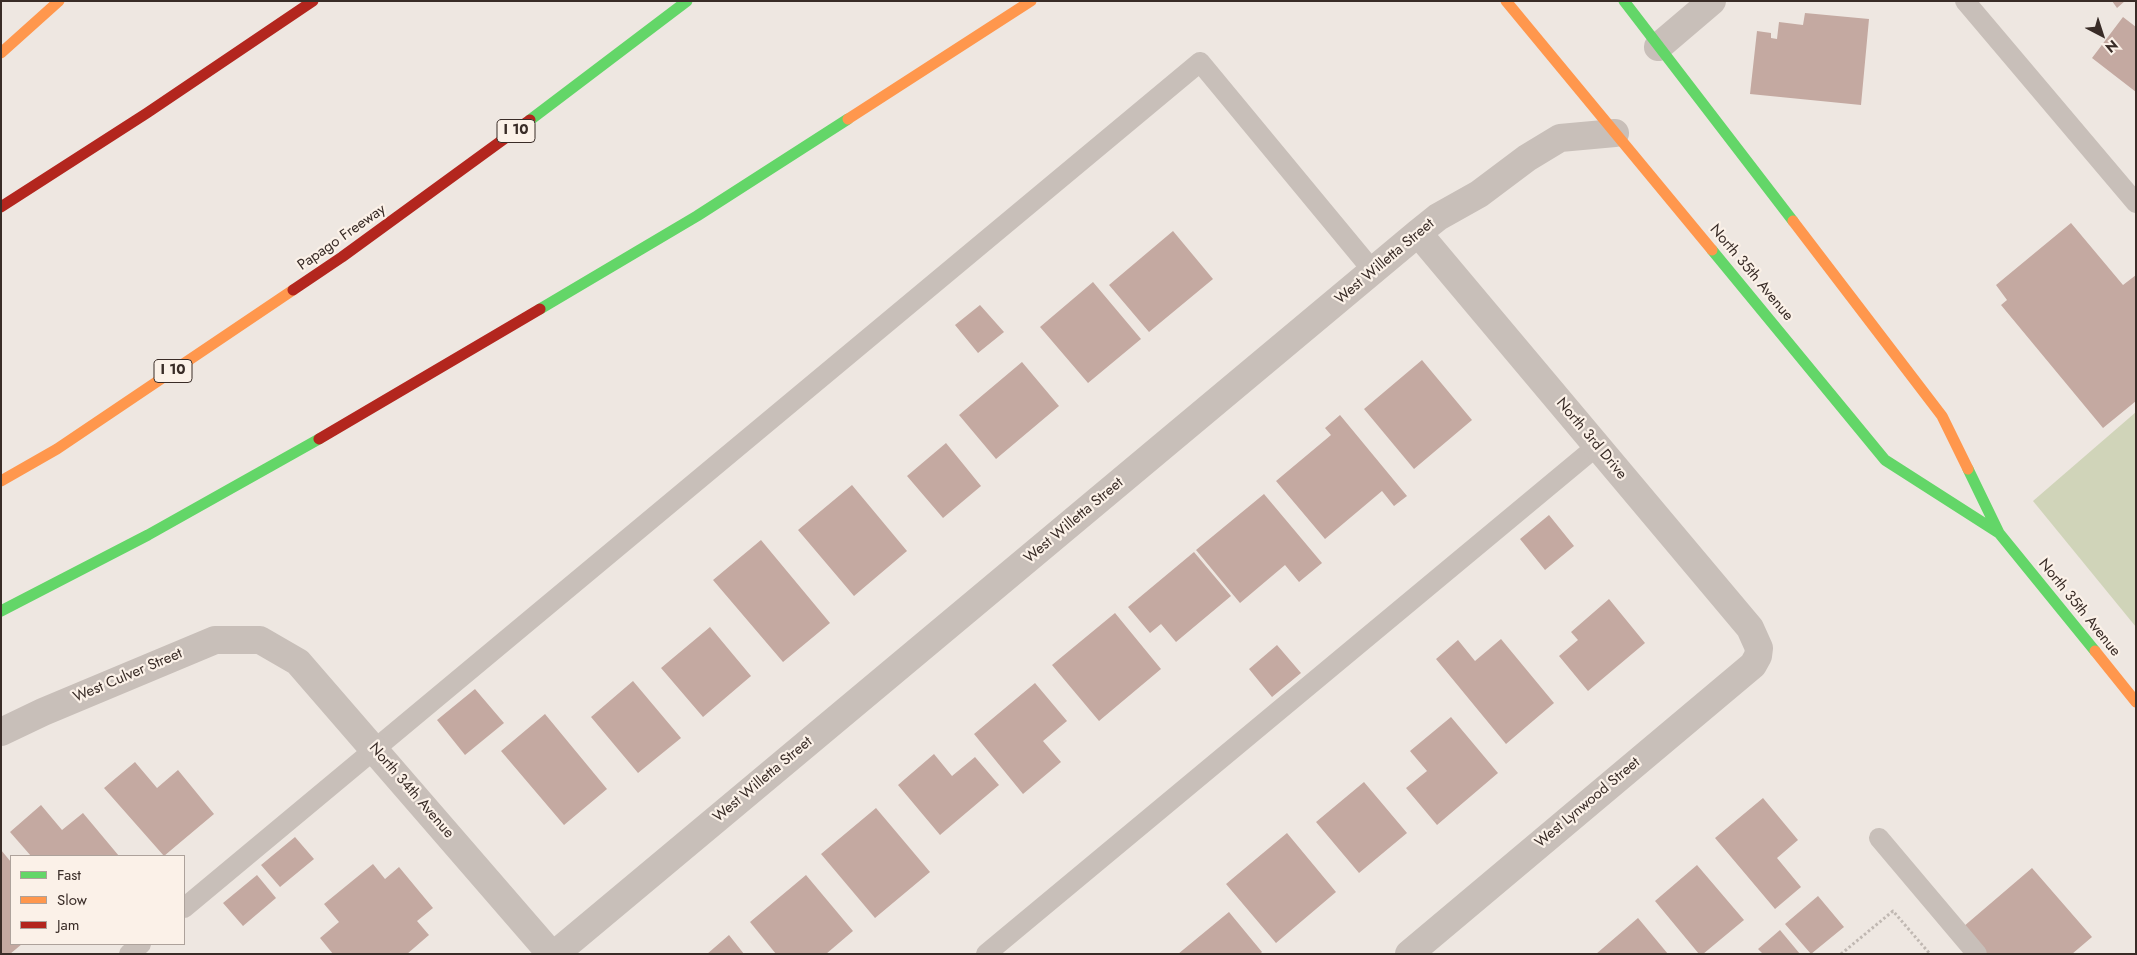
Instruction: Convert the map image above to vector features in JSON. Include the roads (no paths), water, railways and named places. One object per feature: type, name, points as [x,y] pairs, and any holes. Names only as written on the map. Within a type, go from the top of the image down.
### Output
[{"type":"main road","points":[[1,53],[59,1]]},
{"type":"main road","points":[[1,207],[147,114],[313,1]]},
{"type":"main road","name":"Papago Freeway","points":[[1,482],[57,449],[342,257],[536,116],[687,1]]},
{"type":"main road","points":[[1,611],[132,544],[313,443],[688,221],[1031,1]]},
{"type":"main road","name":"North 35th Avenue","points":[[1506,1],[1885,460],[1999,533]]},
{"type":"main road","name":"North 35th Avenue","points":[[1624,1],[1942,416],[1999,533],[2136,702]]},
{"type":"street","points":[[1658,47],[1712,1]]},
{"type":"street","name":"West Willetta Street","points":[[555,954],[1438,217],[1479,194],[1527,158],[1560,138],[1615,133]]},
{"type":"street","name":"North 3rd Drive","points":[[1418,233],[1750,628],[1759,648]]},
{"type":"street","name":"West Culver Street","points":[[1,732],[43,712],[215,640],[260,640]]},
{"type":"street","name":"North 34th Avenue","points":[[260,640],[298,662],[551,954]]},
{"type":"street","name":"West Lynwood Street","points":[[1409,954],[1754,665],[1759,648]]},
{"type":"lane","points":[[1965,1],[2136,203]]},
{"type":"lane","points":[[185,907],[1200,62],[1373,271]]},
{"type":"lane","points":[[986,954],[1596,446]]},
{"type":"lane","points":[[1879,838],[1977,954]]},
{"type":"lane","points":[[129,954],[140,945]]}]
